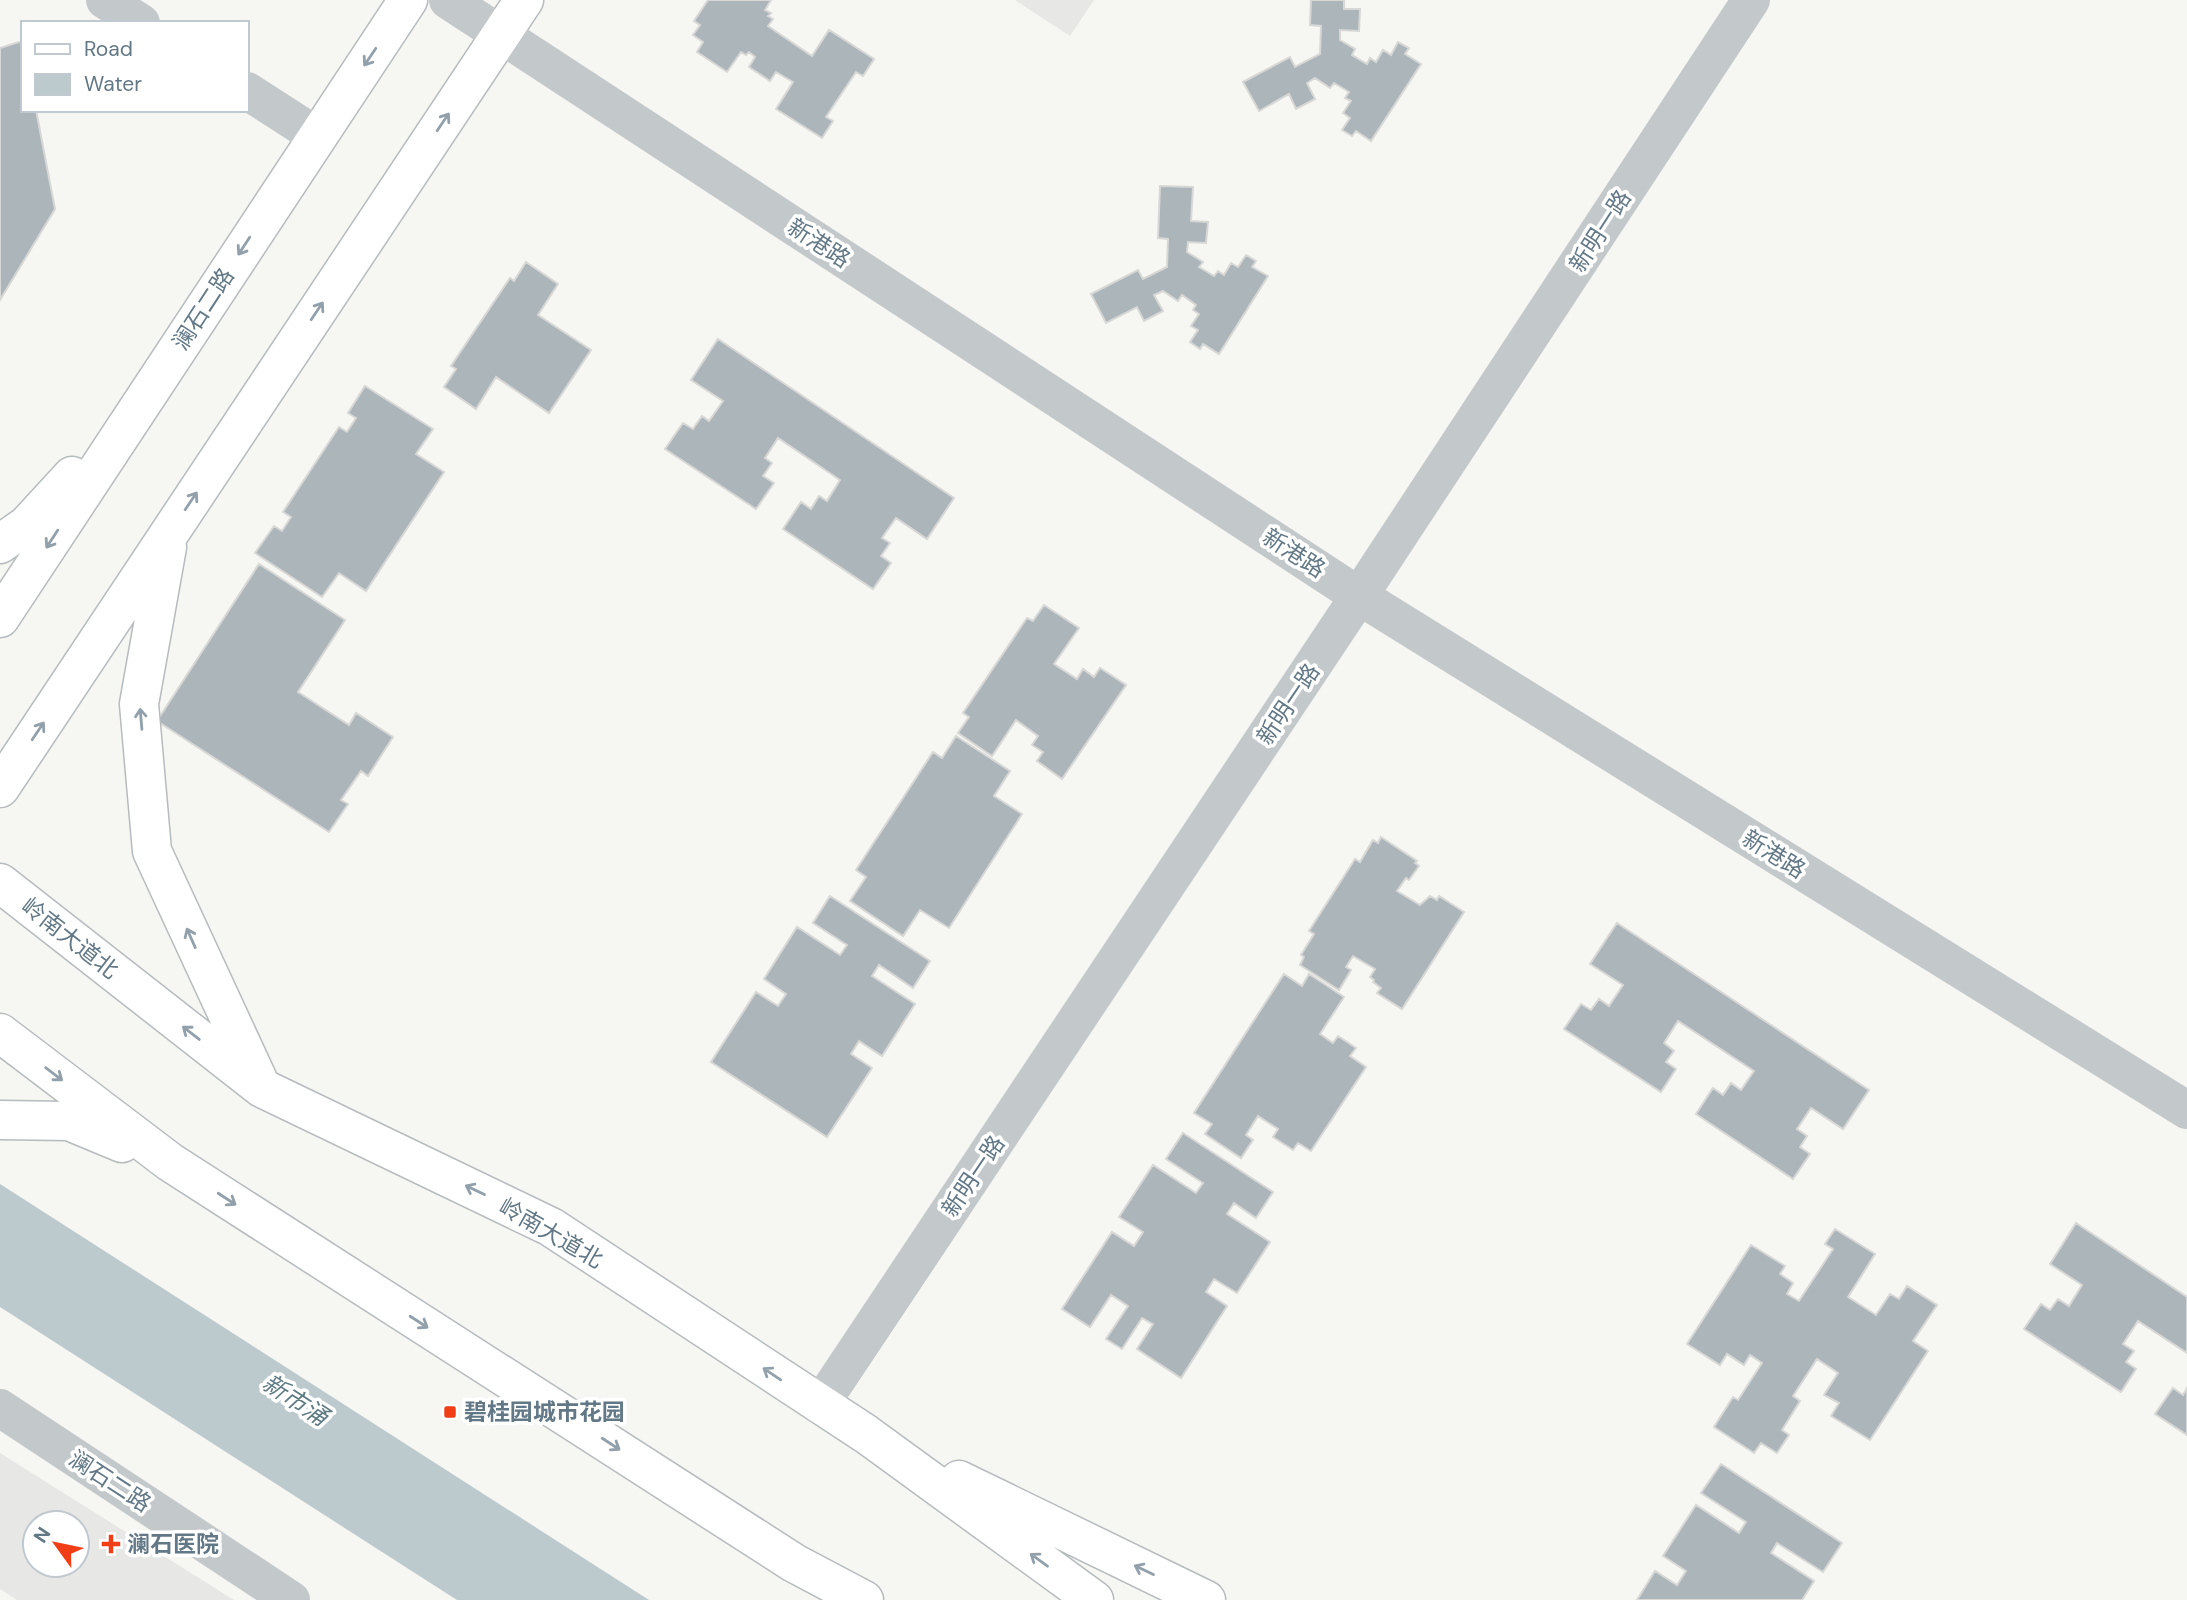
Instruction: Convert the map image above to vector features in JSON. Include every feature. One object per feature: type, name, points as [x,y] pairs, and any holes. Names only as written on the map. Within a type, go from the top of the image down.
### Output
[{"type":"main road","name":"澜石二路","points":[[0,618],[408,0]]},
{"type":"main road","points":[[0,788],[524,0]]},
{"type":"main road","points":[[0,544],[27,525],[141,404]]},
{"type":"main road","points":[[169,534],[139,704],[152,851],[262,1088]]},
{"type":"main road","name":"岭南大道北","points":[[0,883],[262,1088],[551,1227],[866,1434],[1094,1600]]},
{"type":"main road","points":[[0,1033],[170,1163],[794,1563],[843,1600]]},
{"type":"main road","points":[[0,1120],[69,1121],[170,1163]]},
{"type":"main road","points":[[866,1434],[1206,1600]]},
{"type":"main road","points":[[794,1563],[864,1600]]},
{"type":"street","points":[[105,0],[138,21]]},
{"type":"street","name":"新港路","points":[[448,0],[1359,597],[2187,1110]]},
{"type":"street","name":"新明一路","points":[[820,1405],[1359,597],[1751,0]]},
{"type":"street","points":[[248,92],[317,136]]},
{"type":"street","name":"澜石二路","points":[[0,1408],[291,1600]]},
{"type":"shaded area","points":[[1015,0],[1094,0],[1070,36]]},
{"type":"shaded area","name":"澜石医院","points":[[0,1453],[89,1509],[21,1509],[21,1579],[91,1579],[91,1510],[234,1600],[17,1600],[0,1589]]},
{"type":"water","name":"新市涌","points":[[0,1184],[649,1600],[457,1600],[0,1307]]},
{"type":"building","points":[[708,0],[771,0],[765,10],[771,13],[768,16],[773,19],[768,26],[812,56],[829,30],[874,59],[863,76],[856,72],[826,117],[833,121],[822,138],[776,109],[793,82],[776,72],[770,81],[749,67],[755,57],[749,52],[746,55],[741,52],[727,72],[697,52],[703,42],[693,35],[700,25],[694,21]]},
{"type":"building","points":[[1311,0],[1344,0],[1344,9],[1360,9],[1359,31],[1340,30],[1340,40],[1355,49],[1352,55],[1367,64],[1370,58],[1376,62],[1383,50],[1391,55],[1398,42],[1409,48],[1405,54],[1421,64],[1371,141],[1356,131],[1352,136],[1342,130],[1350,118],[1343,113],[1351,101],[1345,98],[1349,92],[1334,83],[1330,88],[1315,78],[1307,83],[1315,99],[1296,109],[1289,94],[1259,111],[1243,82],[1290,57],[1295,67],[1320,54],[1321,26],[1310,25]]},
{"type":"building","points":[[21,41],[21,112],[36,112],[55,209],[0,300],[0,48]]},
{"type":"building","points":[[1160,186],[1193,187],[1191,221],[1208,222],[1206,243],[1188,242],[1187,252],[1203,262],[1199,267],[1214,276],[1218,271],[1224,275],[1231,263],[1238,267],[1246,255],[1256,261],[1252,267],[1268,276],[1219,354],[1203,344],[1200,349],[1190,342],[1198,330],[1191,326],[1199,314],[1193,310],[1196,305],[1182,295],[1178,301],[1163,291],[1154,295],[1163,311],[1144,321],[1137,307],[1106,323],[1091,294],[1138,270],[1143,279],[1167,267],[1168,239],[1158,238]]},
{"type":"building","points":[[526,262],[558,284],[538,315],[591,350],[549,413],[496,377],[476,409],[444,387],[456,369],[451,366],[510,278],[514,281]]},
{"type":"building","points":[[718,339],[954,498],[927,539],[896,518],[882,538],[890,543],[881,556],[891,563],[873,589],[783,529],[801,502],[811,509],[819,496],[827,501],[840,480],[778,438],[765,458],[772,463],[763,476],[774,483],[756,509],[665,449],[683,423],[693,429],[702,416],[709,421],[723,401],[691,380]]},
{"type":"building","points":[[365,386],[433,429],[416,454],[444,472],[366,591],[339,573],[322,597],[255,553],[274,526],[282,531],[291,517],[283,512],[339,427],[347,432],[356,418],[348,413]]},
{"type":"building","points":[[259,564],[345,620],[298,692],[349,725],[356,713],[393,737],[368,776],[361,771],[341,800],[348,804],[329,832],[157,721]]},
{"type":"building","points":[[1044,605],[1079,628],[1054,664],[1077,679],[1083,669],[1094,677],[1100,668],[1126,685],[1062,779],[1037,761],[1043,752],[1032,745],[1038,736],[1016,720],[992,756],[958,733],[969,717],[963,713],[1027,618],[1033,621]]},
{"type":"building","points":[[956,736],[1010,771],[994,796],[1022,814],[949,928],[920,910],[903,936],[850,901],[866,877],[856,870],[933,752],[942,758]]},
{"type":"building","points":[[1381,837],[1417,861],[1415,863],[1419,866],[1397,891],[1420,905],[1430,896],[1437,900],[1439,896],[1464,912],[1402,1009],[1377,993],[1381,988],[1370,977],[1375,969],[1353,956],[1346,967],[1351,970],[1339,990],[1300,965],[1304,957],[1301,955],[1314,934],[1309,931],[1355,859],[1360,862],[1373,840],[1378,843]]},
{"type":"building","points":[[830,896],[930,961],[913,988],[879,965],[872,976],[915,1004],[882,1056],[859,1041],[851,1054],[872,1068],[827,1137],[711,1062],[756,992],[778,1006],[786,994],[764,979],[797,927],[840,955],[847,945],[813,923]]},
{"type":"building","points":[[1617,923],[1869,1090],[1843,1129],[1811,1108],[1797,1129],[1807,1136],[1800,1147],[1810,1154],[1793,1179],[1696,1114],[1713,1088],[1723,1095],[1731,1083],[1741,1090],[1754,1071],[1678,1021],[1664,1043],[1674,1051],[1666,1062],[1676,1069],[1661,1092],[1564,1029],[1581,1004],[1591,1010],[1599,999],[1609,1006],[1623,985],[1590,964]]},
{"type":"building","points":[[1284,974],[1302,986],[1309,974],[1344,997],[1320,1034],[1333,1043],[1338,1036],[1356,1048],[1350,1056],[1366,1067],[1311,1151],[1298,1143],[1293,1150],[1273,1137],[1278,1129],[1258,1116],[1246,1135],[1253,1140],[1241,1158],[1205,1134],[1212,1124],[1194,1113]]},
{"type":"building","points":[[1183,1133],[1273,1192],[1256,1218],[1234,1203],[1227,1214],[1270,1242],[1237,1293],[1214,1279],[1206,1292],[1227,1306],[1181,1378],[1137,1349],[1153,1324],[1142,1318],[1122,1349],[1106,1339],[1128,1306],[1111,1295],[1090,1327],[1062,1309],[1112,1232],[1134,1246],[1143,1232],[1119,1217],[1153,1165],[1196,1193],[1203,1183],[1166,1159]]},
{"type":"building","points":[[2076,1223],[2187,1297],[2187,1353],[2138,1321],[2123,1344],[2134,1351],[2126,1362],[2136,1369],[2121,1392],[2024,1329],[2041,1304],[2050,1310],[2058,1299],[2069,1306],[2082,1285],[2050,1264]]},
{"type":"building","points":[[1835,1229],[1875,1254],[1848,1297],[1876,1315],[1890,1294],[1899,1299],[1907,1286],[1937,1305],[1913,1341],[1928,1351],[1870,1440],[1831,1416],[1839,1403],[1824,1395],[1838,1373],[1817,1359],[1793,1396],[1800,1401],[1782,1430],[1789,1435],[1777,1453],[1761,1443],[1754,1453],[1714,1427],[1733,1397],[1738,1400],[1762,1363],[1750,1355],[1744,1365],[1727,1354],[1720,1365],[1687,1344],[1751,1245],[1785,1266],[1780,1274],[1793,1283],[1787,1294],[1799,1301],[1833,1249],[1825,1244]]},
{"type":"building","points":[[2173,1388],[2183,1395],[2187,1388],[2187,1435],[2155,1414]]},
{"type":"building","points":[[1721,1464],[1842,1543],[1823,1572],[1777,1543],[1771,1553],[1814,1581],[1802,1600],[1637,1600],[1655,1571],[1677,1585],[1686,1571],[1663,1556],[1696,1505],[1739,1533],[1746,1522],[1701,1493]]},
{"type":"place","name":"碧桂园城市花园","points":[[450,1412]]},
{"type":"place","name":"澜石医院","points":[[111,1544]]}]
